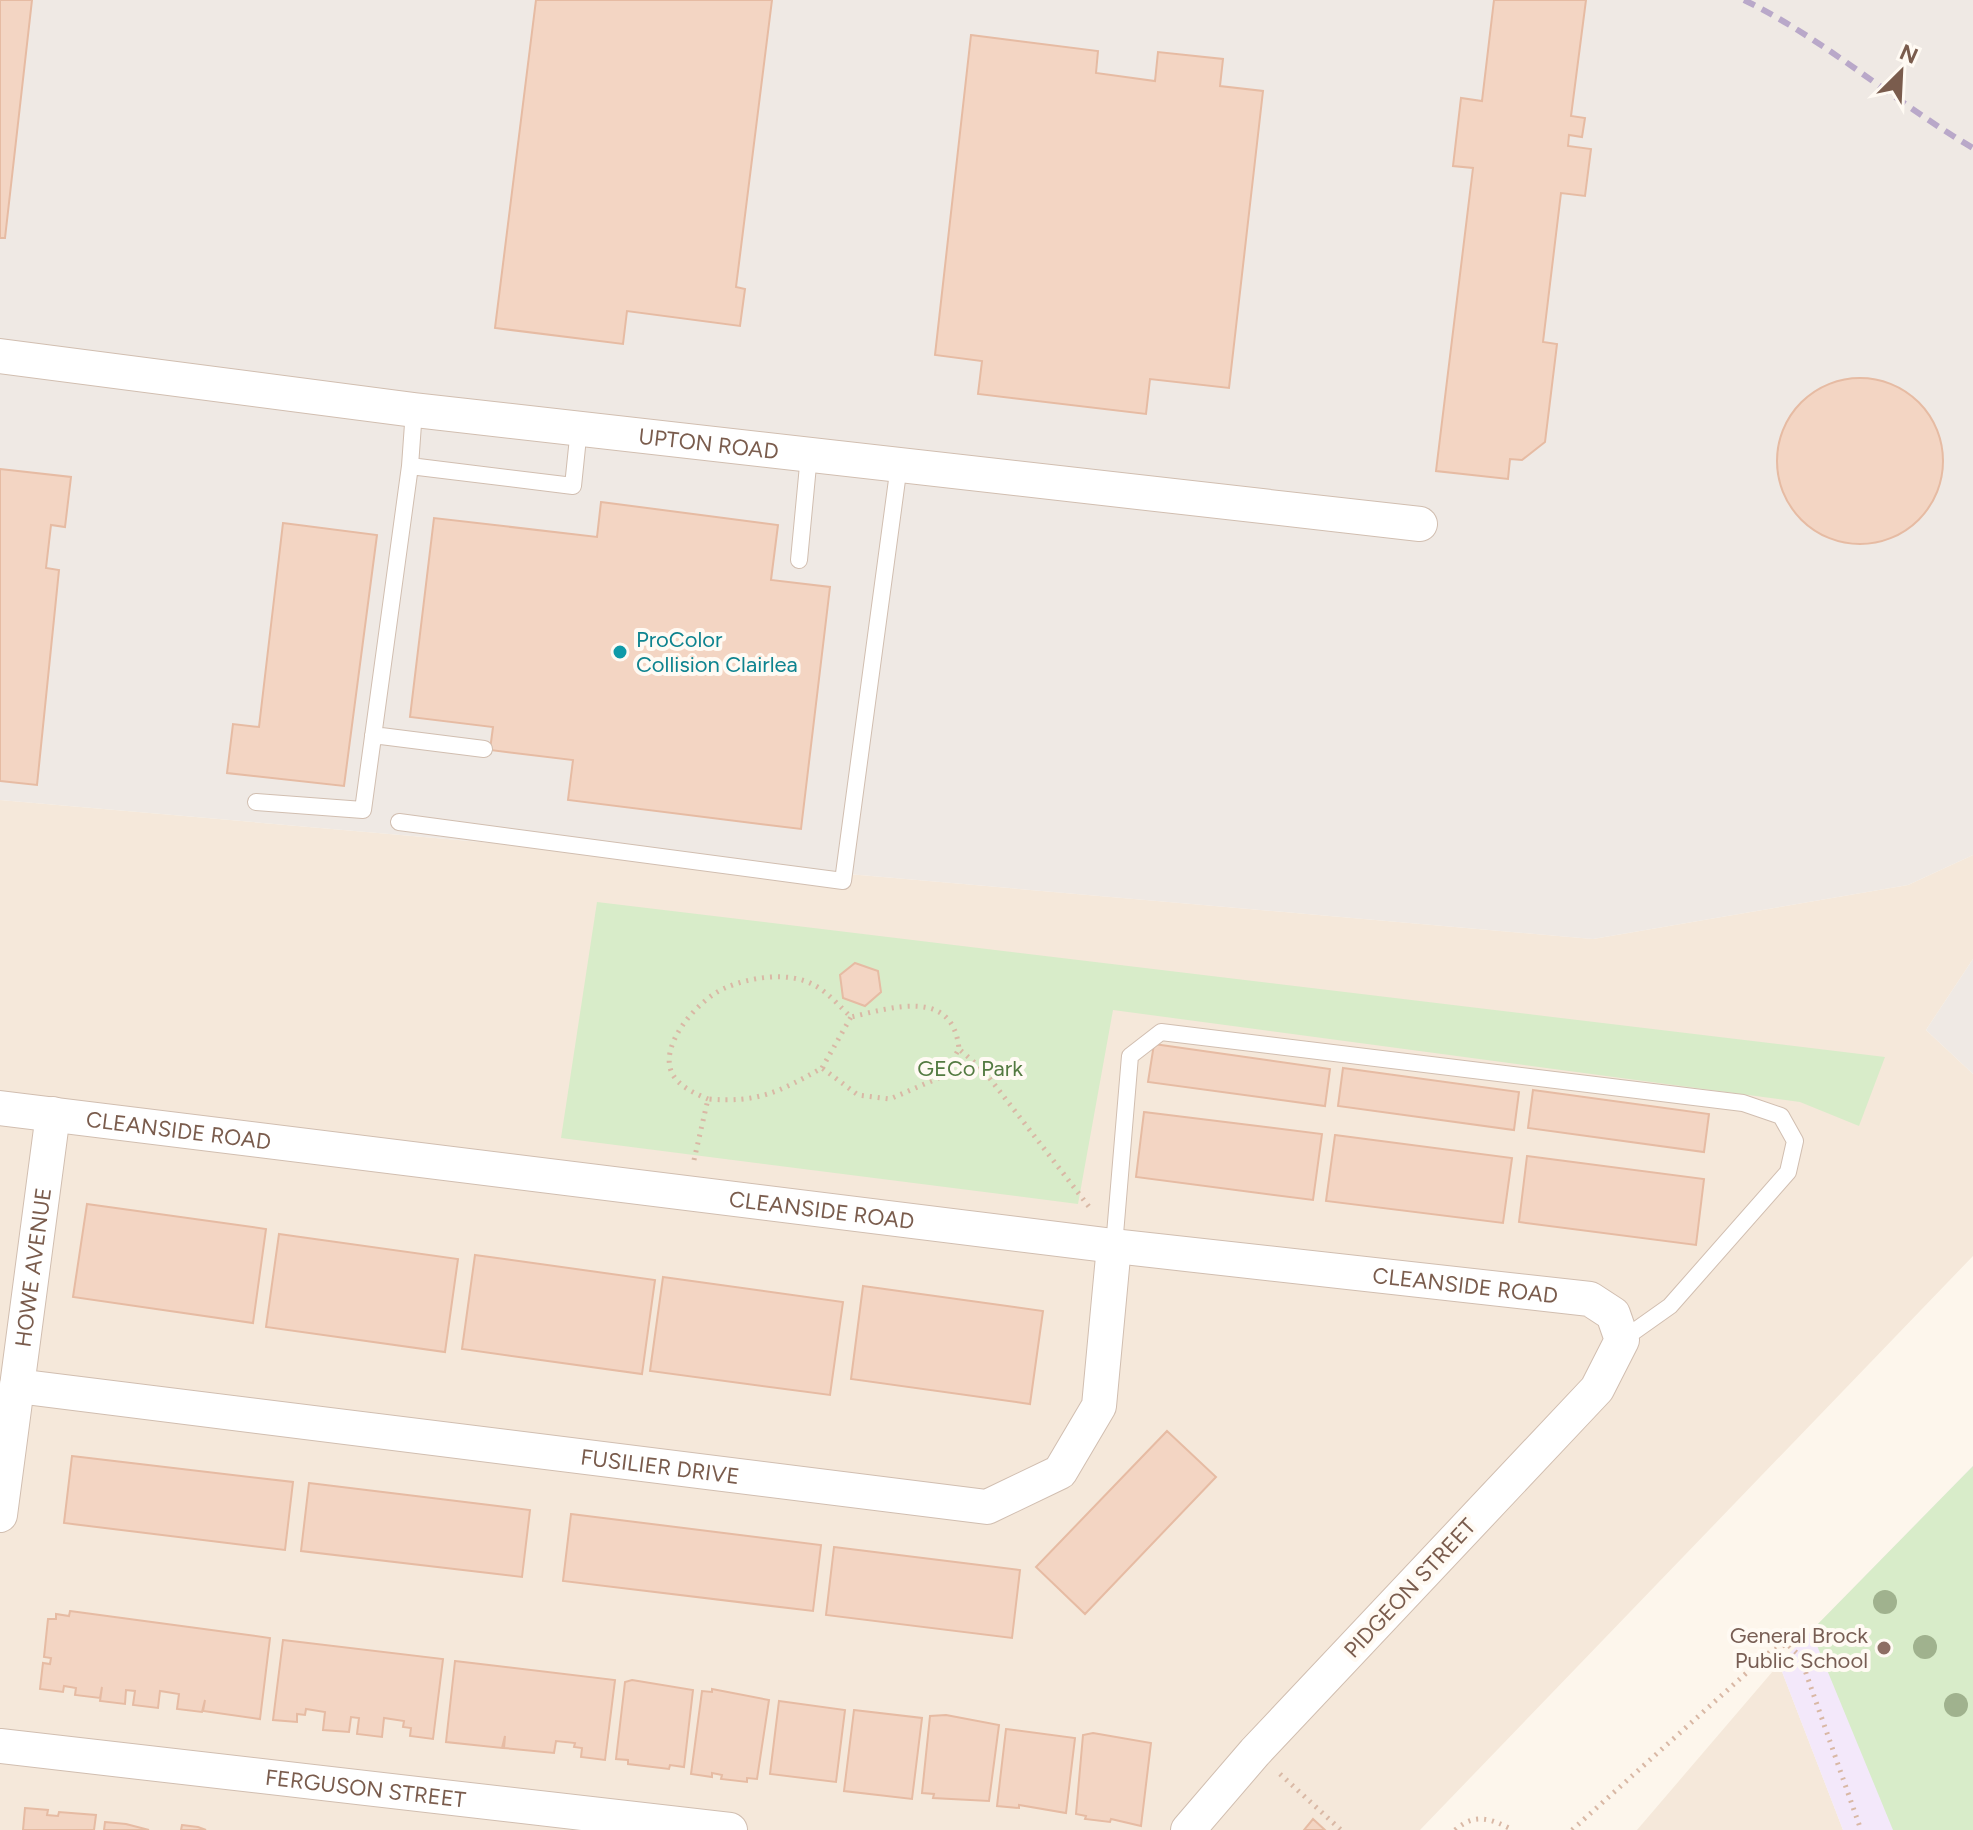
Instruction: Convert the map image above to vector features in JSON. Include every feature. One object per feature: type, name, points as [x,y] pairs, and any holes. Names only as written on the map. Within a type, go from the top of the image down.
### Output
[{"type":"street","name":"UPTON ROAD","points":[[0,356],[414,410],[1420,524]]},
{"type":"street","name":"CLEANSIDE ROAD","points":[[0,1108],[1114,1246],[1590,1299],[1613,1314],[1622,1340]]},
{"type":"street","name":"HOWE AVENUE","points":[[0,1515],[53,1114]]},
{"type":"street","name":"FUSILIER DRIVE","points":[[17,1386],[987,1507],[1060,1472],[1099,1406],[1114,1246]]},
{"type":"street","name":"PIDGEON STREET","points":[[1188,1830],[1255,1752],[1597,1389],[1622,1340]]},
{"type":"street","name":"FERGUSON STREET","points":[[0,1746],[730,1830]]},
{"type":"lane","points":[[256,802],[363,810],[410,466],[414,410]]},
{"type":"lane","points":[[410,466],[573,486],[579,428]]},
{"type":"lane","points":[[799,560],[809,455]]},
{"type":"lane","points":[[399,822],[843,881],[899,465]]},
{"type":"lane","points":[[373,735],[484,749]]},
{"type":"lane","points":[[1114,1246],[1130,1056],[1161,1032],[1743,1103],[1781,1116],[1795,1141],[1788,1172],[1670,1306],[1622,1340]]},
{"type":"path","points":[[822,1068],[858,1095],[890,1099],[943,1076],[959,1049],[957,1028],[946,1015],[924,1007],[897,1007],[851,1017],[822,1068],[776,1094],[741,1102],[708,1099],[690,1091],[673,1075],[669,1058],[676,1036],[695,1010],[722,988],[754,979],[786,978],[814,985],[851,1017]]},
{"type":"path","points":[[959,1049],[984,1071],[1074,1184],[1114,1246]]},
{"type":"path","points":[[693,1162],[708,1099]]},
{"type":"path","points":[[1572,1830],[1772,1650],[1787,1644],[1800,1656],[1861,1830]]},
{"type":"path","points":[[1255,1752],[1341,1830]]},
{"type":"path","points":[[1455,1830],[1473,1818],[1484,1817],[1513,1830]]},
{"type":"shaded area","points":[[0,0],[1973,0],[1973,855],[1908,885],[1593,939],[0,800]]},
{"type":"shaded area","points":[[0,800],[1593,939],[1908,885],[1973,855],[1973,959],[1926,1030],[1973,1074],[1973,1256],[1420,1830],[0,1830]]},
{"type":"shaded area","points":[[1973,959],[1973,1074],[1926,1030]]},
{"type":"shaded area","name":"General Brock Public School","points":[[1973,1466],[1973,1830],[1843,1830],[1779,1664]]},
{"type":"shaded area","points":[[1779,1664],[1843,1830],[1637,1830]]},
{"type":"green space","name":"GECo Park","points":[[597,902],[1885,1057],[1859,1126],[1800,1102],[1113,1010],[1078,1204],[561,1138]]},
{"type":"green space","name":"General Brock Public School","points":[[1973,1466],[1973,1830],[1893,1830],[1811,1631]]},
{"type":"building","points":[[0,0],[32,0],[5,238],[0,238]]},
{"type":"building","points":[[536,0],[772,0],[736,287],[745,289],[740,326],[627,311],[623,344],[495,328]]},
{"type":"building","points":[[1494,0],[1586,0],[1571,116],[1585,118],[1582,137],[1569,135],[1568,146],[1591,149],[1585,196],[1561,193],[1543,342],[1557,344],[1545,442],[1522,460],[1510,459],[1508,479],[1436,471],[1473,168],[1453,166],[1461,98],[1482,101]]},
{"type":"building","points":[[971,35],[1098,51],[1096,73],[1155,81],[1158,52],[1223,59],[1220,86],[1263,91],[1229,388],[1150,379],[1146,414],[978,394],[982,361],[935,355]]},
{"type":"building","points":[[1860,378],[1892,384],[1919,402],[1937,429],[1943,461],[1937,493],[1919,520],[1892,538],[1860,544],[1828,538],[1801,520],[1783,493],[1777,461],[1783,429],[1801,402],[1828,384]]},
{"type":"building","points":[[0,469],[71,477],[65,527],[51,525],[46,568],[59,570],[37,785],[0,781]]},
{"type":"building","name":"ProColor Collision Clairlea","points":[[601,502],[778,525],[771,580],[830,587],[801,829],[568,800],[573,760],[490,750],[493,727],[410,717],[434,518],[597,537]]},
{"type":"building","points":[[283,523],[377,535],[344,786],[227,773],[233,724],[259,727]]},
{"type":"building","points":[[855,963],[878,971],[881,992],[865,1006],[843,998],[840,975]]},
{"type":"building","points":[[1154,1044],[1330,1069],[1325,1106],[1148,1082]]},
{"type":"building","points":[[1343,1068],[1519,1092],[1514,1130],[1338,1106]]},
{"type":"building","points":[[1533,1090],[1709,1114],[1704,1152],[1528,1128]]},
{"type":"building","points":[[1144,1112],[1322,1134],[1313,1200],[1136,1177]]},
{"type":"building","points":[[1335,1135],[1512,1158],[1503,1223],[1326,1201]]},
{"type":"building","points":[[1527,1156],[1704,1179],[1696,1245],[1519,1222]]},
{"type":"building","points":[[87,1204],[266,1229],[253,1323],[73,1297]]},
{"type":"building","points":[[279,1234],[458,1259],[445,1352],[266,1327]]},
{"type":"building","points":[[475,1255],[655,1280],[642,1374],[462,1349]]},
{"type":"building","points":[[663,1277],[843,1302],[830,1395],[650,1371]]},
{"type":"building","points":[[863,1286],[1043,1311],[1030,1404],[851,1379]]},
{"type":"building","points":[[1167,1431],[1216,1477],[1085,1614],[1036,1567]]},
{"type":"building","points":[[72,1456],[293,1482],[285,1550],[64,1523]]},
{"type":"building","points":[[309,1483],[530,1510],[522,1577],[301,1551]]},
{"type":"building","points":[[571,1514],[821,1545],[813,1611],[563,1581]]},
{"type":"building","points":[[834,1547],[1020,1570],[1012,1638],[826,1615]]},
{"type":"building","points":[[70,1611],[270,1638],[260,1719],[203,1711],[205,1700],[202,1712],[177,1709],[179,1694],[160,1691],[158,1708],[133,1705],[135,1691],[126,1690],[125,1704],[100,1701],[102,1687],[100,1698],[75,1695],[76,1688],[64,1686],[63,1692],[40,1689],[43,1663],[50,1664],[51,1658],[44,1657],[48,1619],[56,1619],[56,1614],[69,1616]]},
{"type":"building","points":[[283,1640],[443,1659],[433,1739],[410,1736],[411,1728],[403,1727],[404,1721],[384,1718],[382,1737],[357,1734],[359,1718],[351,1717],[349,1732],[323,1730],[325,1712],[306,1709],[305,1715],[297,1714],[297,1722],[273,1720]]},
{"type":"building","points":[[455,1661],[615,1680],[605,1760],[581,1757],[582,1748],[574,1747],[575,1743],[556,1741],[554,1753],[504,1748],[505,1736],[502,1748],[446,1742]]},
{"type":"building","points":[[632,1680],[693,1690],[684,1767],[670,1765],[669,1769],[628,1764],[628,1760],[616,1759],[625,1682]]},
{"type":"building","points":[[712,1689],[769,1700],[757,1779],[747,1778],[747,1782],[721,1779],[722,1775],[712,1773],[712,1777],[691,1774],[702,1691],[712,1692]]},
{"type":"building","points":[[779,1701],[845,1710],[836,1782],[770,1774]]},
{"type":"building","points":[[854,1710],[922,1718],[912,1799],[844,1791]]},
{"type":"building","points":[[946,1715],[999,1725],[989,1801],[933,1798],[934,1794],[922,1793],[930,1716]]},
{"type":"building","points":[[1006,1729],[1075,1738],[1066,1813],[1019,1805],[1019,1808],[997,1806]]},
{"type":"building","points":[[1093,1733],[1151,1743],[1141,1826],[1111,1819],[1110,1822],[1085,1819],[1086,1816],[1076,1814],[1083,1735]]},
{"type":"building","points":[[25,1808],[48,1810],[47,1815],[58,1816],[59,1812],[96,1815],[94,1830],[23,1830]]},
{"type":"building","points":[[1313,1819],[1325,1830],[1304,1830]]},
{"type":"building","points":[[105,1822],[126,1824],[149,1830],[104,1830]]},
{"type":"building","points":[[182,1825],[198,1827],[206,1830],[181,1830]]},
{"type":"railway","points":[[1744,0],[1832,52],[1973,148]]},
{"type":"place","name":"ProColor Collision Clairlea","points":[[620,652]]},
{"type":"place","name":"General Brock Public School","points":[[1884,1648]]}]
